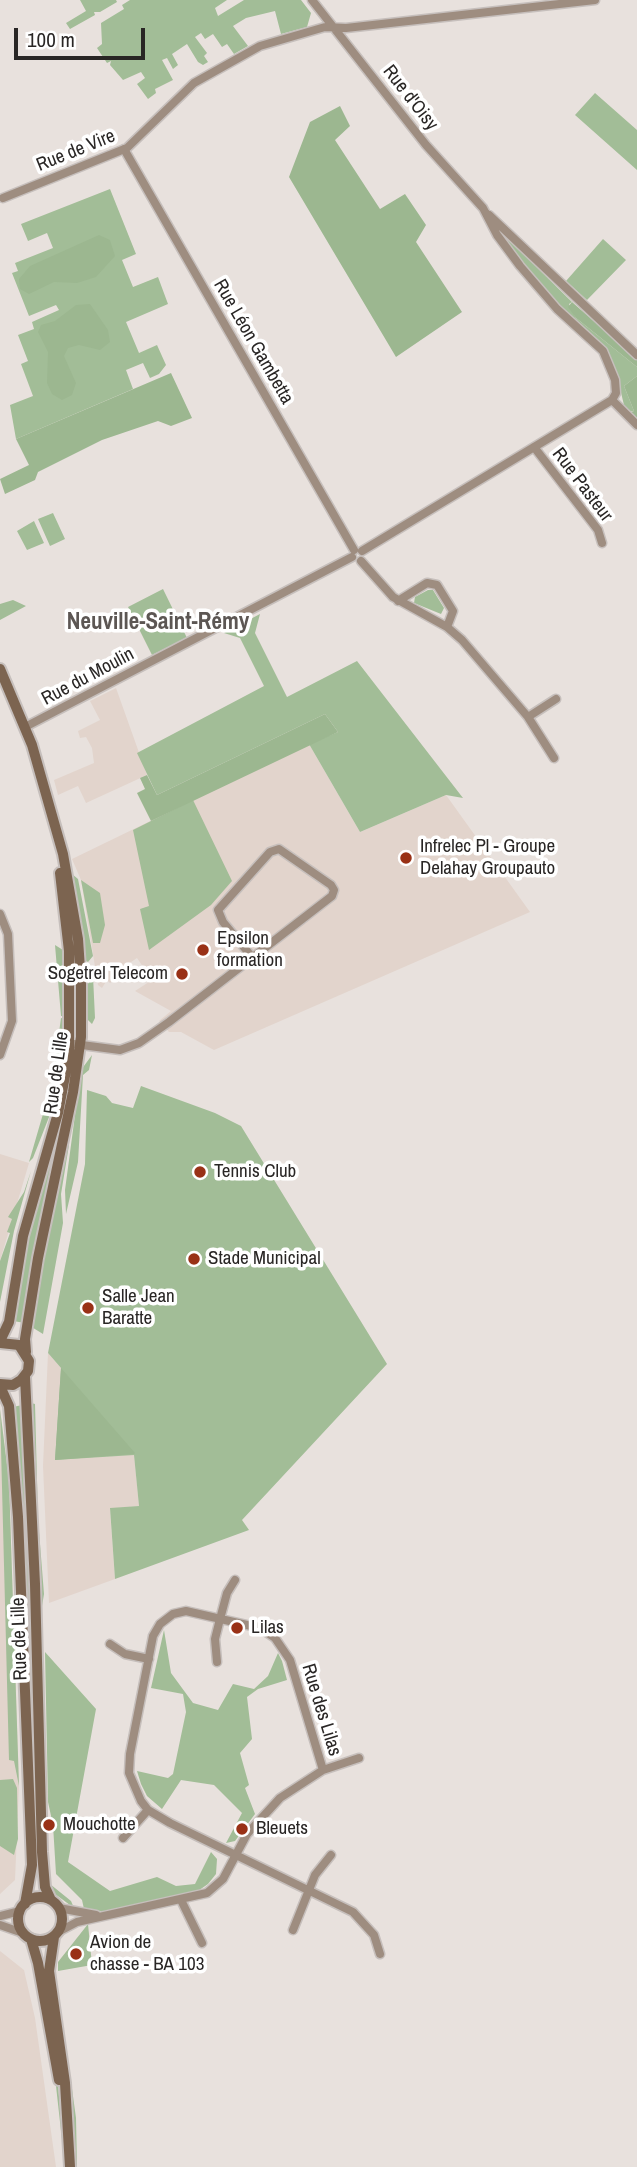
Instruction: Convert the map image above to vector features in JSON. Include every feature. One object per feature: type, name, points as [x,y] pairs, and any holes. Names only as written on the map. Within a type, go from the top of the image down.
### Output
[{"type":"main road","name":"Rue de Lille","points":[[0,669],[25,727],[58,839],[75,1044],[60,1168],[38,1258],[25,1339],[29,1366],[25,1377],[35,1568],[42,1852],[45,1887],[55,1904]]},
{"type":"main road","name":"Rue de Lille","points":[[0,1342],[9,1322],[23,1236],[75,1044]]},
{"type":"main road","points":[[0,1342],[15,1343],[26,1352]]},
{"type":"main road","points":[[0,1385],[13,1385],[25,1377]]},
{"type":"main road","name":"Rue de Lille","points":[[0,1385],[9,1406],[18,1517],[32,1865],[22,1907]]},
{"type":"main road","points":[[64,2095],[53,2053],[40,1974],[27,1936],[19,1923],[22,1907],[37,1898],[55,1904],[62,1918],[49,1971],[65,2083],[70,2167]]},
{"type":"main road","points":[[27,1936],[40,1941],[56,1934]]},
{"type":"street","name":"Rue d'Oisy","points":[[312,0],[426,145],[486,213],[637,355]]},
{"type":"street","name":"Rue de Vire","points":[[4,198],[124,149],[190,87],[246,52],[325,27],[595,0]]},
{"type":"street","name":"Rue Léon Gambetta","points":[[124,149],[356,553]]},
{"type":"street","name":"Rue d'Oisy","points":[[486,213],[500,241],[546,298],[603,351],[615,380],[616,393],[612,400]]},
{"type":"street","name":"Rue du Moulin","points":[[25,727],[356,553],[612,400]]},
{"type":"street","points":[[612,400],[637,425]]},
{"type":"street","name":"Rue Pasteur","points":[[534,447],[598,530],[602,543]]},
{"type":"street","points":[[356,553],[356,561],[361,561],[383,588],[398,601],[447,627],[487,666],[528,717],[554,758]]},
{"type":"street","points":[[398,601],[427,583],[437,585],[453,611],[447,627]]},
{"type":"street","points":[[528,717],[556,699]]},
{"type":"street","points":[[75,1044],[120,1050],[139,1043],[252,957],[334,893],[331,885],[279,849],[270,852],[218,910],[223,922],[252,957]]},
{"type":"street","points":[[0,914],[7,925],[12,1021],[0,1055]]},
{"type":"street","points":[[216,1662],[215,1639],[227,1593],[235,1580]]},
{"type":"street","name":"Rue des Lilas","points":[[148,1810],[136,1792],[130,1765],[149,1658],[156,1629],[173,1614],[186,1611],[260,1629],[281,1644],[290,1660],[323,1770]]},
{"type":"street","points":[[110,1644],[125,1654],[149,1658]]},
{"type":"street","points":[[56,1934],[77,1922],[181,1900],[213,1889],[247,1834],[266,1810],[288,1791],[323,1770],[359,1758]]},
{"type":"street","points":[[123,1838],[148,1810],[360,1917],[374,1935],[380,1954]]},
{"type":"street","points":[[293,1930],[308,1890],[331,1855]]},
{"type":"street","points":[[181,1900],[202,1943]]},
{"type":"street","points":[[55,1904],[106,1917]]},
{"type":"street","points":[[0,1916],[22,1907]]},
{"type":"street","points":[[0,1925],[27,1936]]},
{"type":"shaded area","points":[[116,688],[147,775],[86,803],[78,786],[58,795],[54,780],[94,763],[92,748],[86,737],[80,738],[78,731],[100,720],[90,701]]},
{"type":"shaded area","points":[[309,744],[360,832],[446,795],[530,912],[214,1050],[181,1032],[169,1032],[159,1021],[171,1011],[135,991],[152,980],[137,958],[112,975],[114,980],[110,983],[107,980],[102,988],[98,985],[81,880],[72,859]]},
{"type":"shaded area","points":[[0,1154],[29,1163],[0,1261]]},
{"type":"shaded area","points":[[48,1353],[61,1368],[55,1460],[134,1454],[139,1506],[110,1509],[115,1579],[49,1603],[43,1466]]},
{"type":"shaded area","points":[[0,1409],[9,1481],[19,1785],[15,1880],[0,1894]]},
{"type":"shaded area","points":[[0,1951],[24,1970],[35,2018],[56,2167],[0,2167]]},
{"type":"green space","points":[[80,0],[117,2],[100,12],[94,12],[95,15],[70,29],[66,23],[86,11]]},
{"type":"green space","points":[[130,0],[227,0],[215,8],[218,16],[244,0],[301,0],[311,13],[307,27],[281,34],[275,11],[246,18],[233,26],[248,46],[234,54],[227,44],[222,47],[213,34],[205,39],[201,33],[195,37],[207,53],[204,56],[208,62],[203,65],[198,62],[187,44],[172,54],[178,65],[173,69],[167,58],[162,60],[173,80],[155,89],[156,93],[148,99],[137,84],[145,78],[141,72],[123,80],[110,65],[111,61],[107,63],[97,48],[102,44],[101,23],[124,9],[122,5]]},
{"type":"green space","points":[[595,93],[637,130],[637,170],[575,115]]},
{"type":"green space","points":[[340,106],[350,126],[335,140],[380,209],[405,194],[426,225],[416,242],[462,312],[396,357],[289,177],[310,122]]},
{"type":"green space","points":[[110,189],[136,254],[122,260],[133,287],[158,277],[168,304],[126,322],[139,353],[157,345],[166,365],[159,374],[150,378],[143,363],[126,370],[133,389],[16,439],[10,405],[33,396],[21,364],[28,361],[18,335],[34,329],[32,322],[59,310],[56,305],[29,316],[12,273],[18,271],[15,263],[53,248],[47,233],[28,241],[21,224]]},
{"type":"green space","points":[[498,229],[572,302],[569,304],[576,318],[637,367],[637,376],[624,386],[634,411],[628,412],[624,405],[616,372],[606,351],[565,313],[509,249]]},
{"type":"green space","points":[[99,235],[110,240],[115,256],[96,277],[77,283],[54,282],[29,294],[20,289],[19,279],[30,266]]},
{"type":"green space","points":[[603,239],[626,260],[587,300],[566,281]]},
{"type":"green space","points":[[572,302],[637,359],[637,367],[576,318],[568,307]]},
{"type":"green space","points":[[90,304],[108,330],[110,342],[100,350],[79,345],[68,348],[64,356],[76,383],[72,395],[62,400],[52,394],[47,383],[48,352],[38,332],[41,325],[55,321],[76,305]]},
{"type":"green space","points":[[171,373],[192,418],[171,426],[158,421],[102,440],[38,472],[35,480],[5,494],[0,479],[29,465],[16,439]]},
{"type":"green space","points":[[637,376],[637,418],[631,412],[634,411],[624,386]]},
{"type":"green space","points":[[53,513],[65,539],[50,546],[38,519]]},
{"type":"green space","points":[[34,521],[44,543],[27,550],[17,531]]},
{"type":"green space","points":[[163,589],[187,638],[152,655],[128,607]]},
{"type":"green space","points":[[433,590],[444,608],[441,614],[414,603],[415,597]]},
{"type":"green space","points":[[13,600],[26,606],[0,620],[0,604]]},
{"type":"green space","points":[[260,614],[255,633],[287,697],[357,661],[463,798],[446,795],[360,832],[309,744],[338,732],[325,714],[157,795],[137,753],[264,686],[240,638],[224,633]]},
{"type":"green space","points":[[325,714],[338,732],[151,821],[137,793],[145,789],[140,778],[147,775],[157,795]]},
{"type":"green space","points":[[193,800],[232,881],[211,905],[149,950],[140,909],[149,906],[133,830]]},
{"type":"green space","points":[[72,874],[78,879],[93,956],[88,962],[85,960]]},
{"type":"green space","points":[[81,880],[100,893],[105,925],[100,943],[93,943]]},
{"type":"green space","points":[[55,945],[63,950],[65,1016],[61,1016]]},
{"type":"green space","points":[[93,976],[95,1018],[92,1024],[86,1018],[86,987]]},
{"type":"green space","points":[[61,1018],[65,1019],[65,1044],[58,1082],[51,1112],[29,1162],[52,1083]]},
{"type":"green space","points":[[92,1055],[89,1070],[83,1075],[78,1162],[66,1214],[65,1190],[81,1070]]},
{"type":"green space","name":"Stade Municipal","points":[[141,1086],[215,1113],[241,1126],[387,1364],[242,1520],[249,1530],[115,1579],[110,1508],[139,1506],[134,1455],[55,1460],[61,1368],[48,1353],[85,1164],[87,1090],[106,1096],[112,1103],[133,1108]]},
{"type":"green space","points":[[68,1131],[69,1145],[61,1194],[63,1223],[43,1334],[30,1326]]},
{"type":"green space","points":[[57,1135],[62,1137],[25,1323],[13,1321],[19,1268]]},
{"type":"green space","points":[[31,1171],[14,1231],[0,1302],[0,1261],[12,1219],[8,1217],[24,1192]]},
{"type":"green space","points":[[61,1368],[135,1453],[134,1454],[55,1460]]},
{"type":"green space","points":[[27,1402],[35,1404],[38,1519],[44,1594],[41,1612],[45,1802]]},
{"type":"green space","points":[[22,1405],[31,1530],[41,1874],[34,1874],[13,1407]]},
{"type":"green space","points":[[0,1409],[9,1481],[19,1786],[14,1761],[9,1760]]},
{"type":"green space","points":[[164,1630],[171,1673],[193,1703],[218,1710],[233,1684],[254,1689],[268,1676],[278,1653],[282,1661],[287,1680],[258,1689],[247,1697],[252,1739],[240,1753],[249,1785],[245,1788],[255,1814],[235,1841],[226,1843],[242,1813],[214,1785],[181,1780],[162,1809],[147,1796],[141,1784],[137,1771],[168,1778],[173,1774],[186,1712],[183,1694],[151,1688]]},
{"type":"green space","points":[[45,1652],[96,1709],[68,1862],[110,1891],[157,1877],[176,1886],[195,1884],[211,1852],[217,1859],[216,1874],[195,1893],[108,1912],[84,1909],[82,1900],[56,1874],[53,1825],[48,1802]]},
{"type":"green space","points":[[13,1779],[17,1788],[18,1839],[14,1855],[0,1846],[0,1780]]},
{"type":"green space","points":[[50,1884],[71,1901],[74,1908],[55,1894]]},
{"type":"green space","points":[[88,1924],[92,1965],[58,1971],[58,1962]]},
{"type":"green space","points":[[33,1966],[58,2085],[65,2167],[56,2086]]},
{"type":"green space","points":[[65,2038],[76,2118],[77,2167],[75,2167]]},
{"type":"place","name":"Infrelec Pl - Groupe Delahay Groupauto","points":[[406,858]]},
{"type":"place","name":"Epsilon formation","points":[[203,950]]},
{"type":"place","name":"Sogetrel Telecom","points":[[182,974]]},
{"type":"place","name":"Tennis Club","points":[[200,1172]]},
{"type":"place","name":"Stade Municipal","points":[[194,1259]]},
{"type":"place","name":"Salle Jean Baratte","points":[[88,1308]]},
{"type":"place","name":"Lilas","points":[[237,1628]]},
{"type":"place","name":"Mouchotte","points":[[49,1825]]},
{"type":"place","name":"Bleuets","points":[[242,1829]]},
{"type":"place","name":"Avion de chasse - BA 103","points":[[76,1954]]},
{"type":"district","name":"Neuville-Saint-Rémy","points":[[158,623]]}]
